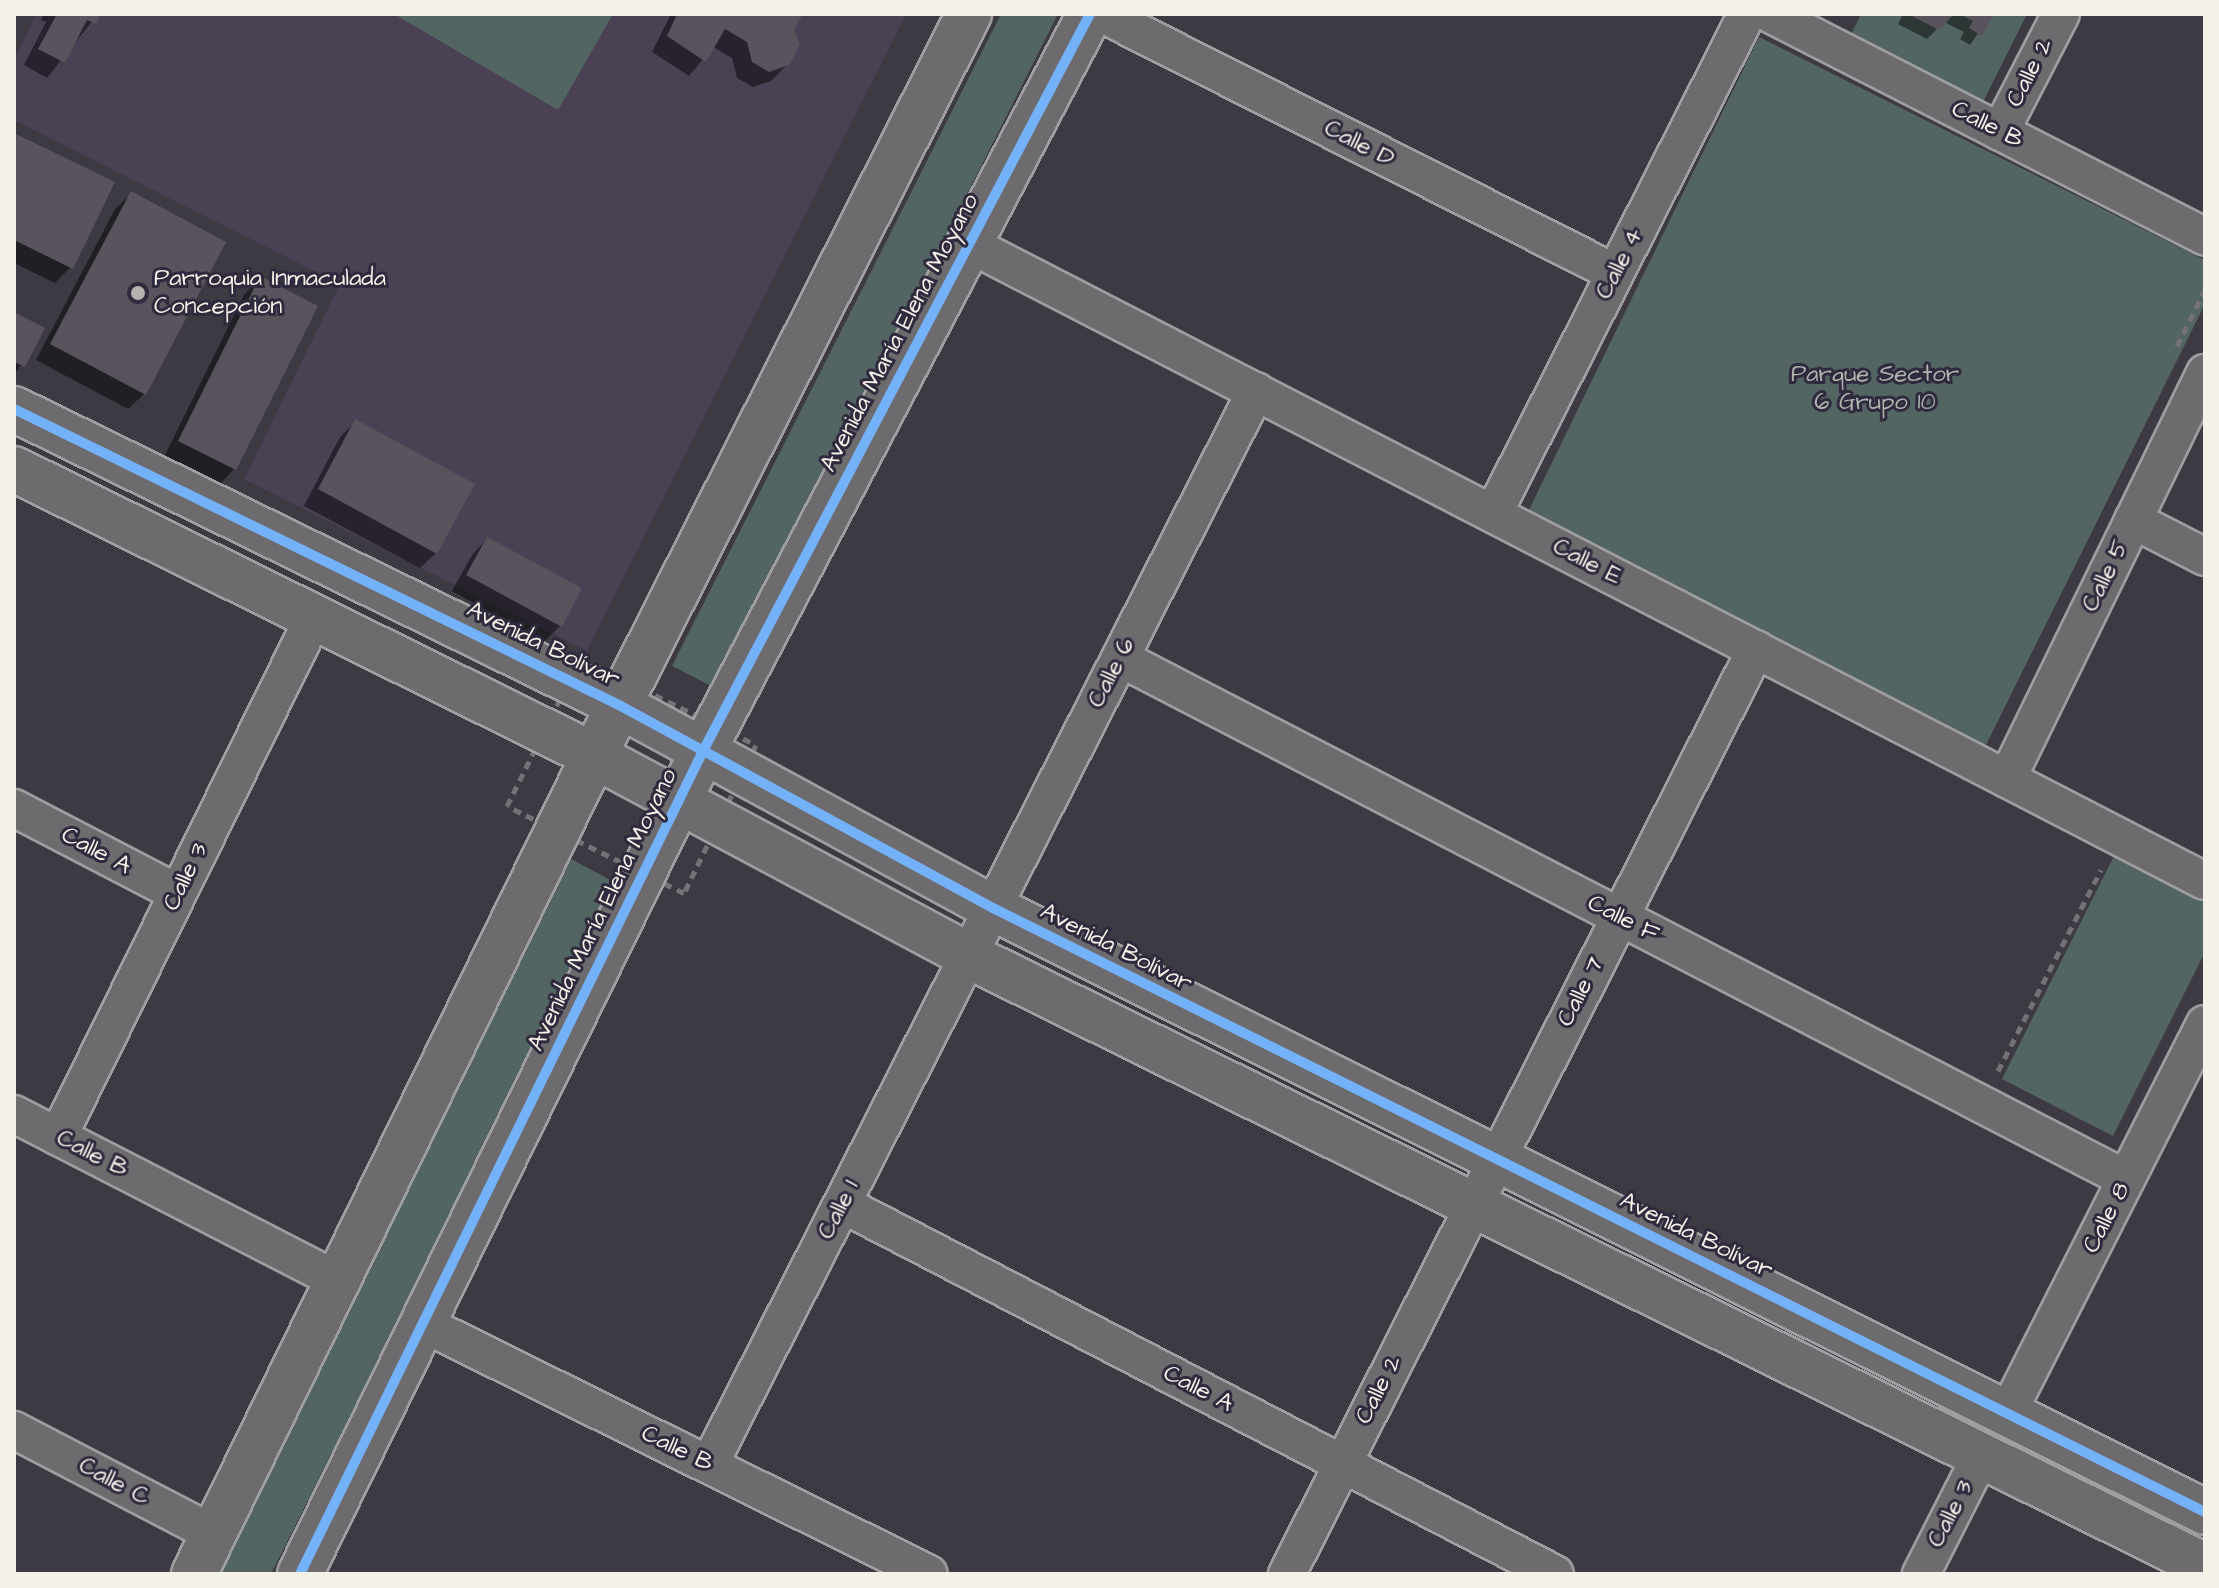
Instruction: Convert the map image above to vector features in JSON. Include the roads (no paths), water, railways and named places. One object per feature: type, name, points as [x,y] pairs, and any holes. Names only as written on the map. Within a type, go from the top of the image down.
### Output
[{"type":"street","points":[[194,1574],[341,1282],[619,705],[969,14]]},
{"type":"street","name":"Avenida María Elena Moyano","points":[[300,1574],[703,751],[1090,14]]},
{"type":"street","name":"Calle D","points":[[1102,14],[1615,273]]},
{"type":"street","name":"Calle 4","points":[[1493,514],[1747,14]]},
{"type":"street","name":"Calle B","points":[[1770,14],[1829,28],[2000,132],[2205,237]]},
{"type":"street","name":"Calle 2","points":[[2000,132],[2061,14]]},
{"type":"street","name":"Calle E","points":[[969,244],[2205,881]]},
{"type":"street","name":"Calle 5","points":[[2007,779],[2205,373]]},
{"type":"street","name":"Calle 6","points":[[969,956],[1256,391]]},
{"type":"street","name":"Avenida Bolívar","points":[[14,409],[619,705],[993,908],[2205,1512]]},
{"type":"street","points":[[14,469],[595,756],[969,956],[2205,1566]]},
{"type":"street","points":[[2133,520],[2205,557]]},
{"type":"street","name":"Calle 3","points":[[58,1137],[314,617]]},
{"type":"street","name":"Calle 7","points":[[1472,1206],[1756,649]]},
{"type":"street","name":"Calle F","points":[[1120,658],[2126,1179]]},
{"type":"street","name":"Calle A","points":[[14,808],[177,893]]},
{"type":"street","name":"Calle 1","points":[[709,1465],[969,956]]},
{"type":"street","name":"Calle 8","points":[[2008,1412],[2205,1024]]},
{"type":"street","name":"Calle B","points":[[14,1114],[341,1282]]},
{"type":"street","name":"Calle A","points":[[842,1204],[1555,1574]]},
{"type":"street","name":"Calle 2","points":[[1287,1574],[1472,1206]]},
{"type":"street","name":"Calle B","points":[[424,1324],[929,1574]]},
{"type":"street","name":"Calle C","points":[[14,1430],[214,1534]]},
{"type":"street","name":"Calle 3","points":[[1921,1574],[1982,1454]]},
{"type":"place","name":"Parroquia Inmaculada Concepción","points":[[138,293]]},
{"type":"park label","name":"Parque Sector 6 Grupo 10","points":[[1875,389]]}]
